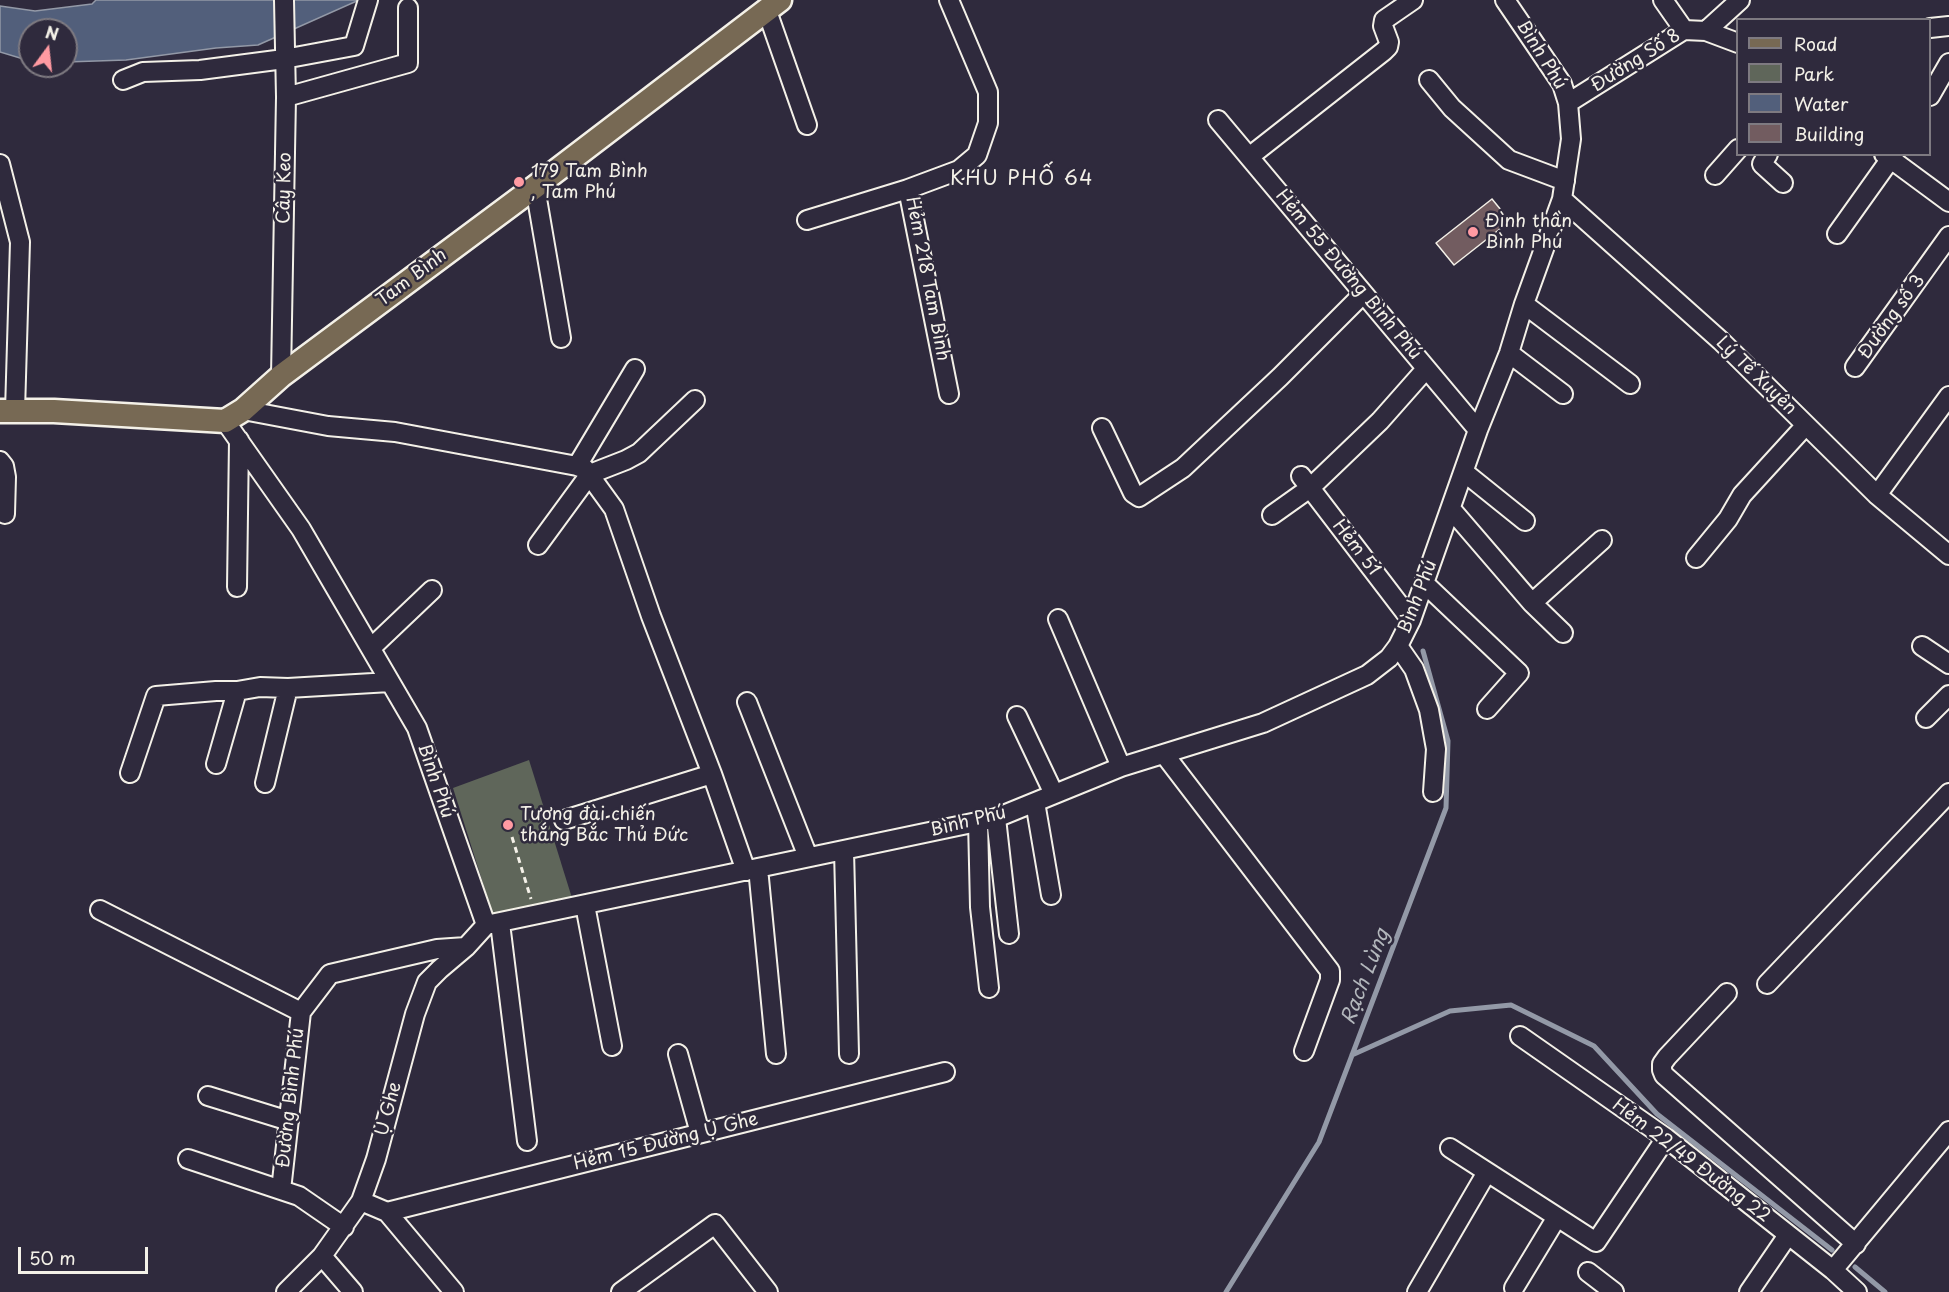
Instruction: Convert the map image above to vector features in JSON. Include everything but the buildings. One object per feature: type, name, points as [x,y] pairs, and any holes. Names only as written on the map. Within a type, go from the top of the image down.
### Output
[{"type":"main road","name":"Tam Bình","points":[[234,415],[281,376],[774,5]]},
{"type":"main road","points":[[7,411],[234,415]]},
{"type":"street","name":"Cây Keo","points":[[281,376],[286,97],[284,0]]},
{"type":"street","points":[[123,80],[143,72],[200,70],[284,59],[354,46],[368,0]]},
{"type":"street","name":"Hẻm 218 Tam Bình","points":[[949,0],[988,92],[988,123],[977,155],[959,170],[908,189],[949,394]]},
{"type":"street","points":[[1249,157],[1384,51],[1389,42],[1383,26],[1384,20],[1413,0]]},
{"type":"street","name":"Bình Phú","points":[[234,415],[238,440],[302,528],[417,728],[493,924],[987,820],[1121,767],[1263,723],[1367,675],[1389,658],[1398,646],[1411,620],[1478,430],[1509,353],[1562,199],[1565,181],[1571,139],[1568,103],[1562,84],[1505,0]]},
{"type":"street","points":[[1663,0],[1684,30]]},
{"type":"street","points":[[1706,31],[1740,0]]},
{"type":"street","points":[[774,5],[807,125]]},
{"type":"street","points":[[286,97],[408,63],[408,8]]},
{"type":"street","points":[[1931,28],[1949,26]]},
{"type":"street","name":"Đường Số 8","points":[[1568,103],[1684,30],[1706,31],[1736,43]]},
{"type":"street","points":[[1931,93],[1949,63]]},
{"type":"street","points":[[1430,80],[1452,108],[1509,160],[1565,181]]},
{"type":"street","name":"Hẻm 55 Đường Bình Phú","points":[[1218,120],[1478,430]]},
{"type":"street","points":[[1714,175],[1736,150]]},
{"type":"street","points":[[1837,234],[1890,156],[1949,202]]},
{"type":"street","points":[[1760,158],[1783,183]]},
{"type":"street","points":[[0,164],[20,242],[7,411]]},
{"type":"street","points":[[535,187],[561,338]]},
{"type":"street","points":[[807,219],[908,189]]},
{"type":"street","name":"Lý Tế Xuyên","points":[[1562,199],[1721,341],[1877,495],[1949,555]]},
{"type":"street","name":"Đường số 3","points":[[1855,367],[1949,237]]},
{"type":"street","points":[[1102,428],[1133,493],[1139,497],[1183,468],[1280,377],[1363,294]]},
{"type":"street","points":[[1524,304],[1630,384]]},
{"type":"street","points":[[1509,353],[1563,394]]},
{"type":"street","points":[[538,545],[584,470],[635,369]]},
{"type":"street","points":[[1272,515],[1305,482],[1380,421],[1426,369]]},
{"type":"street","points":[[1877,495],[1949,396]]},
{"type":"street","points":[[234,415],[395,432],[584,470],[626,460],[639,453],[695,400]]},
{"type":"street","points":[[1696,558],[1728,519],[1742,495],[1806,425]]},
{"type":"street","points":[[237,587],[238,440]]},
{"type":"street","points":[[0,461],[4,466],[6,477],[5,514]]},
{"type":"street","points":[[584,470],[614,509],[651,616],[752,870],[776,1053]]},
{"type":"street","points":[[1464,472],[1525,521]]},
{"type":"street","name":"Hẻm 51","points":[[1305,482],[1411,620]]},
{"type":"street","points":[[1451,509],[1532,603],[1563,633]]},
{"type":"street","points":[[1532,603],[1602,540]]},
{"type":"street","points":[[1424,583],[1519,672],[1487,709]]},
{"type":"street","points":[[371,648],[432,590]]},
{"type":"street","points":[[1058,619],[1121,767]]},
{"type":"street","points":[[1398,646],[1414,669],[1429,710],[1436,749],[1433,792]]},
{"type":"street","points":[[1922,646],[1949,664]]},
{"type":"street","points":[[130,773],[156,696],[237,691],[260,687],[288,688],[390,682]]},
{"type":"street","points":[[265,783],[288,688]]},
{"type":"street","points":[[216,764],[237,691]]},
{"type":"street","points":[[1926,718],[1949,694]]},
{"type":"street","points":[[747,702],[808,857]]},
{"type":"street","points":[[1017,716],[1054,794]]},
{"type":"street","points":[[1164,754],[1330,971],[1330,980],[1304,1051]]},
{"type":"street","points":[[564,820],[712,774]]},
{"type":"street","points":[[1767,984],[1949,793]]},
{"type":"street","points":[[1035,802],[1051,895]]},
{"type":"street","points":[[987,820],[1009,934]]},
{"type":"street","points":[[987,820],[980,907],[989,988]]},
{"type":"street","points":[[844,850],[849,1054]]},
{"type":"street","points":[[585,905],[612,1046]]},
{"type":"street","points":[[100,910],[301,1012]]},
{"type":"street","points":[[493,924],[527,1141]]},
{"type":"street","name":"Ụ Ghe","points":[[286,1292],[322,1256],[361,1200],[376,1159],[415,1014],[427,982],[493,924]]},
{"type":"street","name":"Đường Bình Phú","points":[[281,1190],[301,1012],[330,974],[437,949],[466,947]]},
{"type":"street","points":[[1727,993],[1666,1057],[1662,1064],[1664,1075],[1856,1244]]},
{"type":"street","name":"Hẻm 22/49 Đường 22","points":[[1520,1036],[1666,1138],[1833,1270],[1857,1292]]},
{"type":"street","points":[[678,1054],[700,1133]]},
{"type":"street","name":"Hẻm 15 Đường Ụ Ghe","points":[[387,1212],[945,1072]]},
{"type":"street","points":[[208,1096],[289,1121]]},
{"type":"street","points":[[1833,1270],[1949,1131]]},
{"type":"street","points":[[1450,1148],[1596,1242],[1666,1138]]},
{"type":"street","points":[[188,1159],[299,1196],[344,1227]]},
{"type":"street","points":[[1417,1292],[1487,1172]]},
{"type":"street","points":[[361,1200],[387,1212],[454,1292]]},
{"type":"street","points":[[1514,1288],[1557,1217]]},
{"type":"street","points":[[621,1292],[715,1224],[768,1292]]},
{"type":"street","points":[[1749,1292],[1788,1235]]},
{"type":"street","points":[[322,1256],[353,1292]]},
{"type":"street","points":[[1588,1272],[1614,1292]]},
{"type":"path","points":[[512,837],[536,915]]},
{"type":"green space","points":[[529,760],[572,898],[499,915],[492,912],[453,788]]},
{"type":"water","points":[[96,0],[359,0],[258,45],[126,60],[78,62],[78,18],[18,18],[18,57],[0,52],[0,6],[35,11],[92,4]]},
{"type":"waterway","name":"Rạch Lùng","points":[[1226,1292],[1319,1142],[1446,808],[1448,741],[1423,651]]},
{"type":"waterway","points":[[1352,1055],[1450,1011],[1511,1005],[1594,1046],[1657,1114],[1832,1250]]},
{"type":"waterway","points":[[1855,1267],[1885,1292]]},
{"type":"place","name":"179 Tam Bình , Tam Phú","points":[[519,182]]},
{"type":"place","name":"Đình thần Bình Phú","points":[[1473,232]]},
{"type":"place","name":"Tượng đài chiến thắng Bắc Thủ Đức","points":[[508,825]]},
{"type":"district","name":"KHU PHỐ 64","points":[[1022,179]]}]
